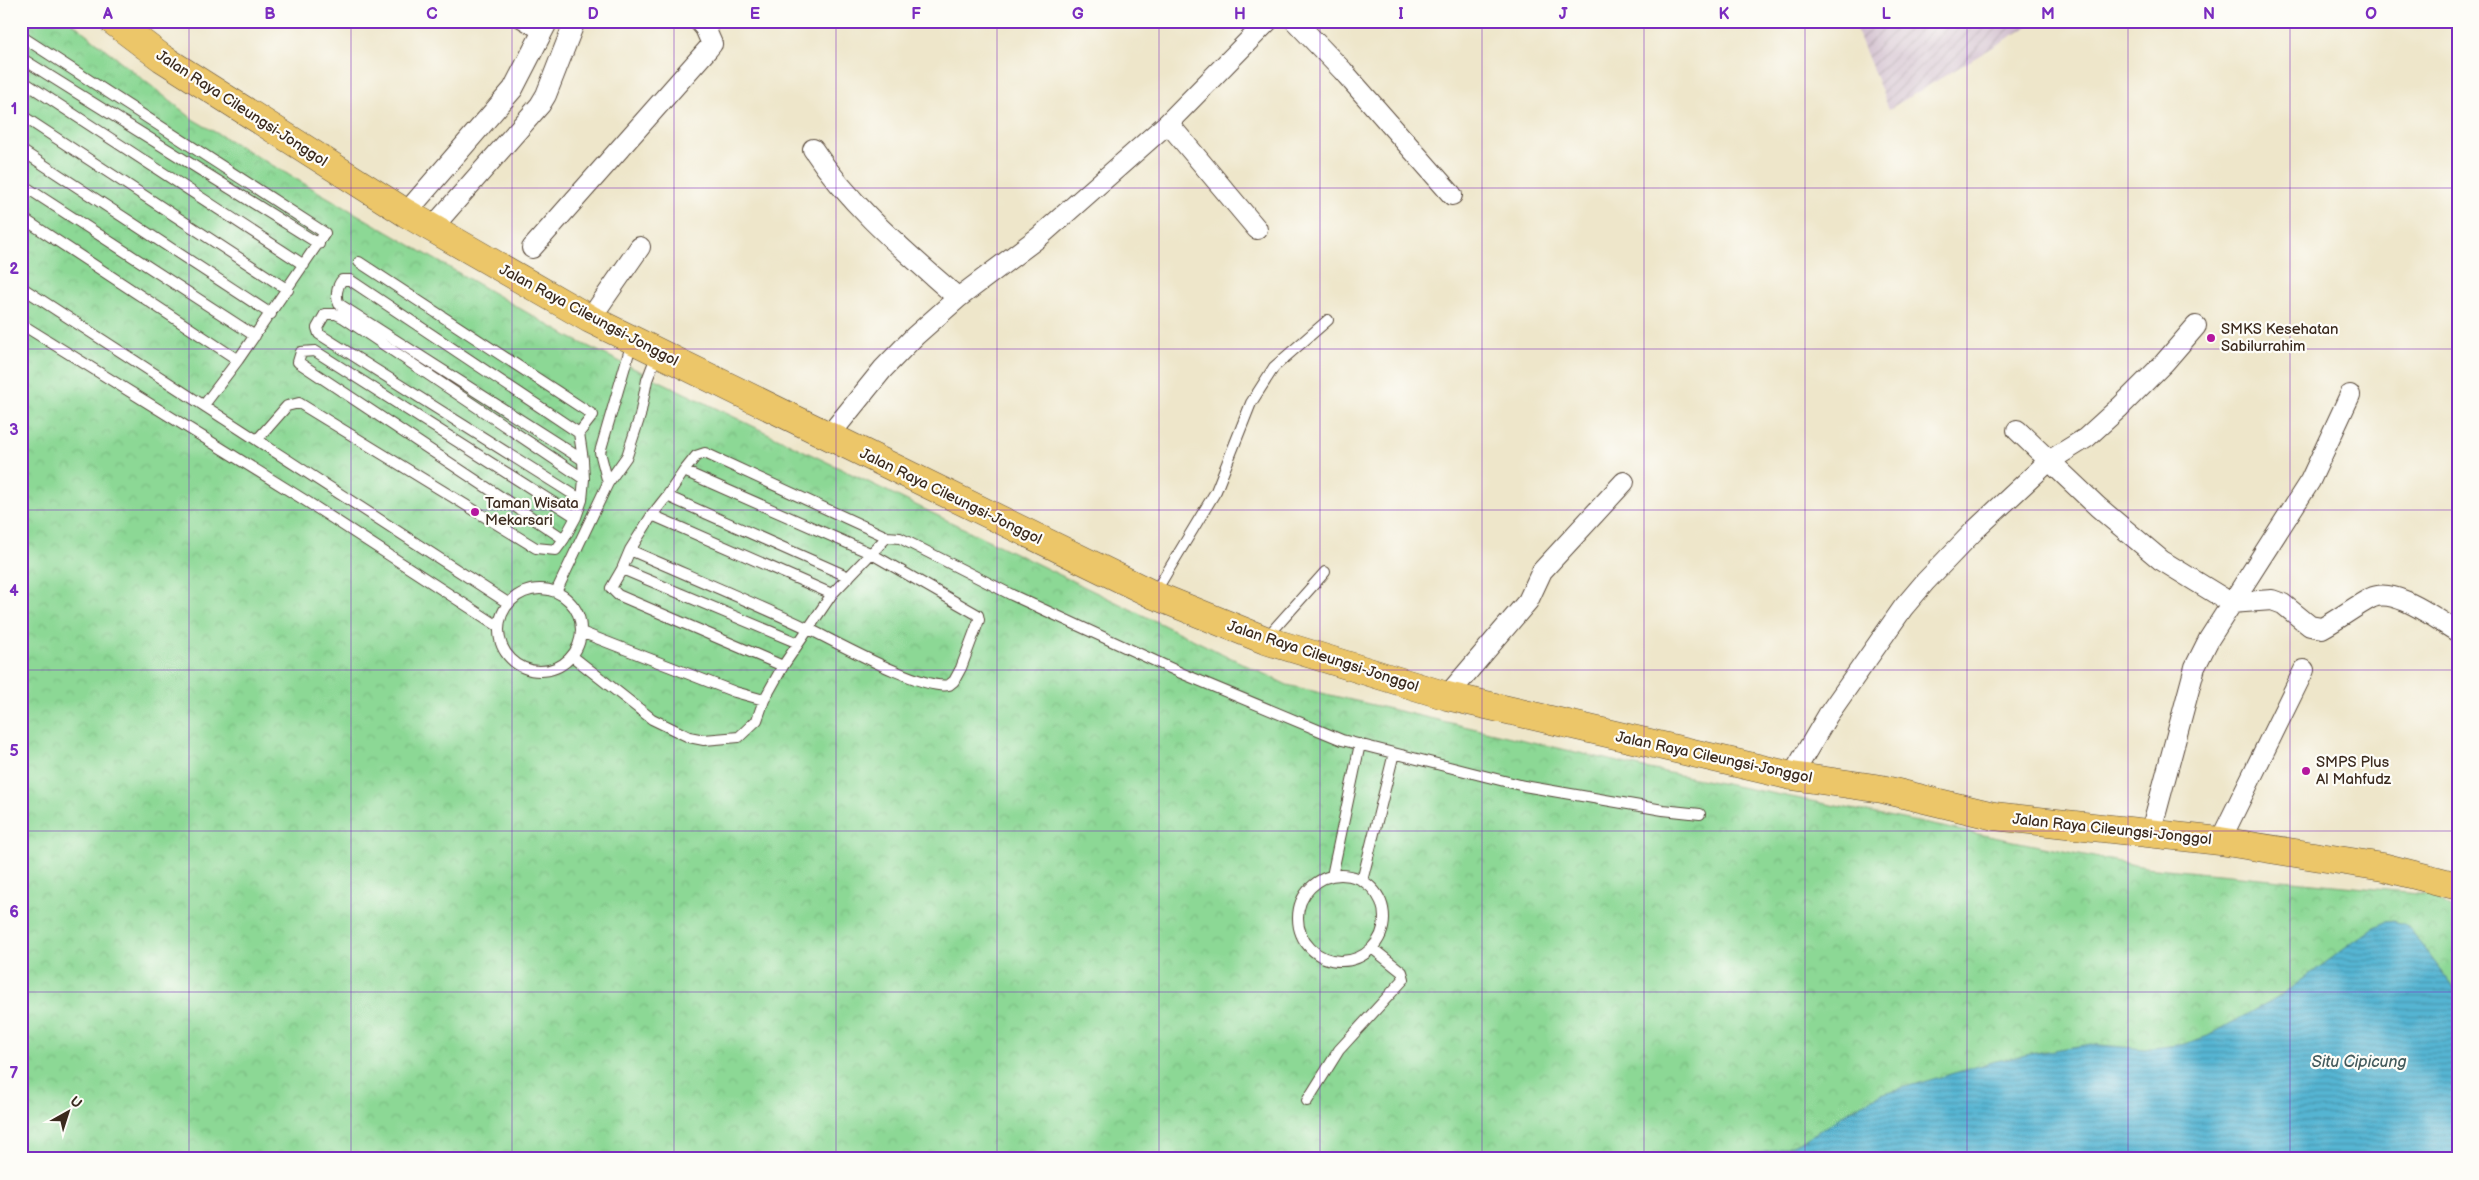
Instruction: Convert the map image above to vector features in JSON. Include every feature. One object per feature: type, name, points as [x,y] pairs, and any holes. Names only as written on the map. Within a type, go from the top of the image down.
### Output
[{"type":"main road","name":"Jalan Raya Cileungsi-Jonggol","points":[[112,21],[162,58],[406,213],[590,320],[1154,595],[1265,640],[1447,696],[1792,776],[1882,789],[1994,816],[2220,841],[2383,867],[2458,886]]},
{"type":"street","points":[[432,228],[540,105],[546,95],[575,21]]},
{"type":"street","points":[[532,248],[712,44],[710,36],[699,21]]},
{"type":"street","points":[[828,437],[882,369],[914,336],[958,298],[1039,237],[1168,124],[1268,21]]},
{"type":"street","points":[[1296,21],[1343,71],[1452,195]]},
{"type":"street","points":[[406,213],[514,89],[546,29]]},
{"type":"street","points":[[1168,124],[1257,230]]},
{"type":"street","points":[[813,149],[846,194],[873,222],[958,298]]},
{"type":"street","points":[[590,320],[640,247]]},
{"type":"street","points":[[1792,776],[1828,715],[1903,608],[1925,582],[1974,530],[2049,462],[2086,438],[2120,406],[2164,363],[2196,326]]},
{"type":"street","points":[[2150,834],[2194,667],[2231,603],[2310,481],[2350,395]]},
{"type":"street","points":[[2017,430],[2049,462],[2154,554],[2231,603],[2272,600],[2283,604],[2310,626],[2322,628],[2373,597],[2387,594],[2398,597],[2458,632]]},
{"type":"street","points":[[1447,696],[1528,602],[1542,571],[1624,482]]},
{"type":"street","points":[[2220,841],[2304,670]]},
{"type":"lane","points":[[518,21],[546,29]]},
{"type":"lane","points":[[21,36],[324,232],[325,236],[288,290],[204,406]]},
{"type":"lane","points":[[21,58],[319,244]]},
{"type":"lane","points":[[21,80],[304,265]]},
{"type":"lane","points":[[21,115],[288,290]]},
{"type":"lane","points":[[21,150],[271,314]]},
{"type":"lane","points":[[21,184],[255,336]]},
{"type":"lane","points":[[21,217],[238,360]]},
{"type":"lane","points":[[257,440],[286,406],[299,403],[536,548],[556,550],[564,539],[576,517],[582,500],[584,479],[579,433],[593,414],[359,262]]},
{"type":"lane","points":[[579,433],[350,280],[342,280],[340,283],[336,297],[339,304],[583,460]]},
{"type":"lane","points":[[21,286],[508,603]]},
{"type":"lane","points":[[582,500],[319,334],[317,328],[323,316],[328,313],[344,318],[584,479]]},
{"type":"lane","points":[[1154,595],[1216,491],[1251,403],[1274,367],[1328,320]]},
{"type":"lane","points":[[21,324],[306,501],[498,626]]},
{"type":"lane","points":[[608,483],[600,452],[626,370],[633,341]]},
{"type":"lane","points":[[564,539],[301,366],[297,360],[299,354],[308,350],[315,351],[576,517]]},
{"type":"lane","points":[[556,592],[608,483],[627,456],[640,416],[647,380],[657,354]]},
{"type":"lane","points":[[782,666],[618,595],[612,588],[630,550],[652,515],[696,456],[705,453],[887,537],[900,538],[1012,595],[1181,673],[1342,740],[1524,786],[1663,810],[1700,814]]},
{"type":"lane","points":[[630,550],[810,629],[880,665],[937,686],[949,685],[954,681],[979,620],[978,615],[870,553],[684,471]]},
{"type":"lane","points":[[667,496],[849,577]]},
{"type":"lane","points":[[652,515],[832,594]]},
{"type":"lane","points":[[572,656],[652,719],[689,737],[704,740],[739,737],[758,720],[764,700],[782,666],[810,629],[832,594],[887,537]]},
{"type":"lane","points":[[622,569],[798,643]]},
{"type":"lane","points":[[1265,640],[1326,572]]},
{"type":"lane","points":[[533,589],[556,592],[573,605],[579,618],[581,632],[577,649],[572,656],[552,670],[539,671],[526,669],[515,663],[506,653],[501,642],[498,626],[508,603],[518,595],[533,589]]},
{"type":"lane","points":[[581,632],[734,692],[764,700]]},
{"type":"lane","points":[[1332,876],[1360,744]]},
{"type":"lane","points":[[1362,881],[1394,752]]},
{"type":"lane","points":[[1332,876],[1348,876],[1362,881],[1376,894],[1383,911],[1382,930],[1372,948],[1356,958],[1334,960],[1313,950],[1304,939],[1299,918],[1304,896],[1314,885],[1332,876]]},
{"type":"lane","points":[[1307,1101],[1339,1050],[1404,980],[1402,972],[1372,948]]},
{"type":"shaded area","points":[[1853,21],[2037,21],[1889,109]]},
{"type":"green space","name":"Taman Wisata Mekarsari","points":[[21,21],[70,21],[194,120],[571,338],[1287,685],[1644,768],[2145,867],[2428,894],[2458,913],[2458,1159],[21,1159]]},
{"type":"water","name":"Situ Cipicung","points":[[2394,921],[2406,925],[2458,993],[2458,1159],[1674,1159],[1701,1155],[1758,1153],[1784,1148],[1809,1137],[1856,1107],[1881,1094],[1996,1061],[2090,1044],[2145,1049],[2184,1044],[2208,1036],[2281,995],[2373,928],[2385,922]]},
{"type":"place","name":"SMKS Kesehatan Sabilurrahim","points":[[2211,338]]},
{"type":"place","name":"Taman Wisata Mekarsari","points":[[475,512]]},
{"type":"place","name":"SMPS Plus Al Mahfudz","points":[[2306,771]]}]
